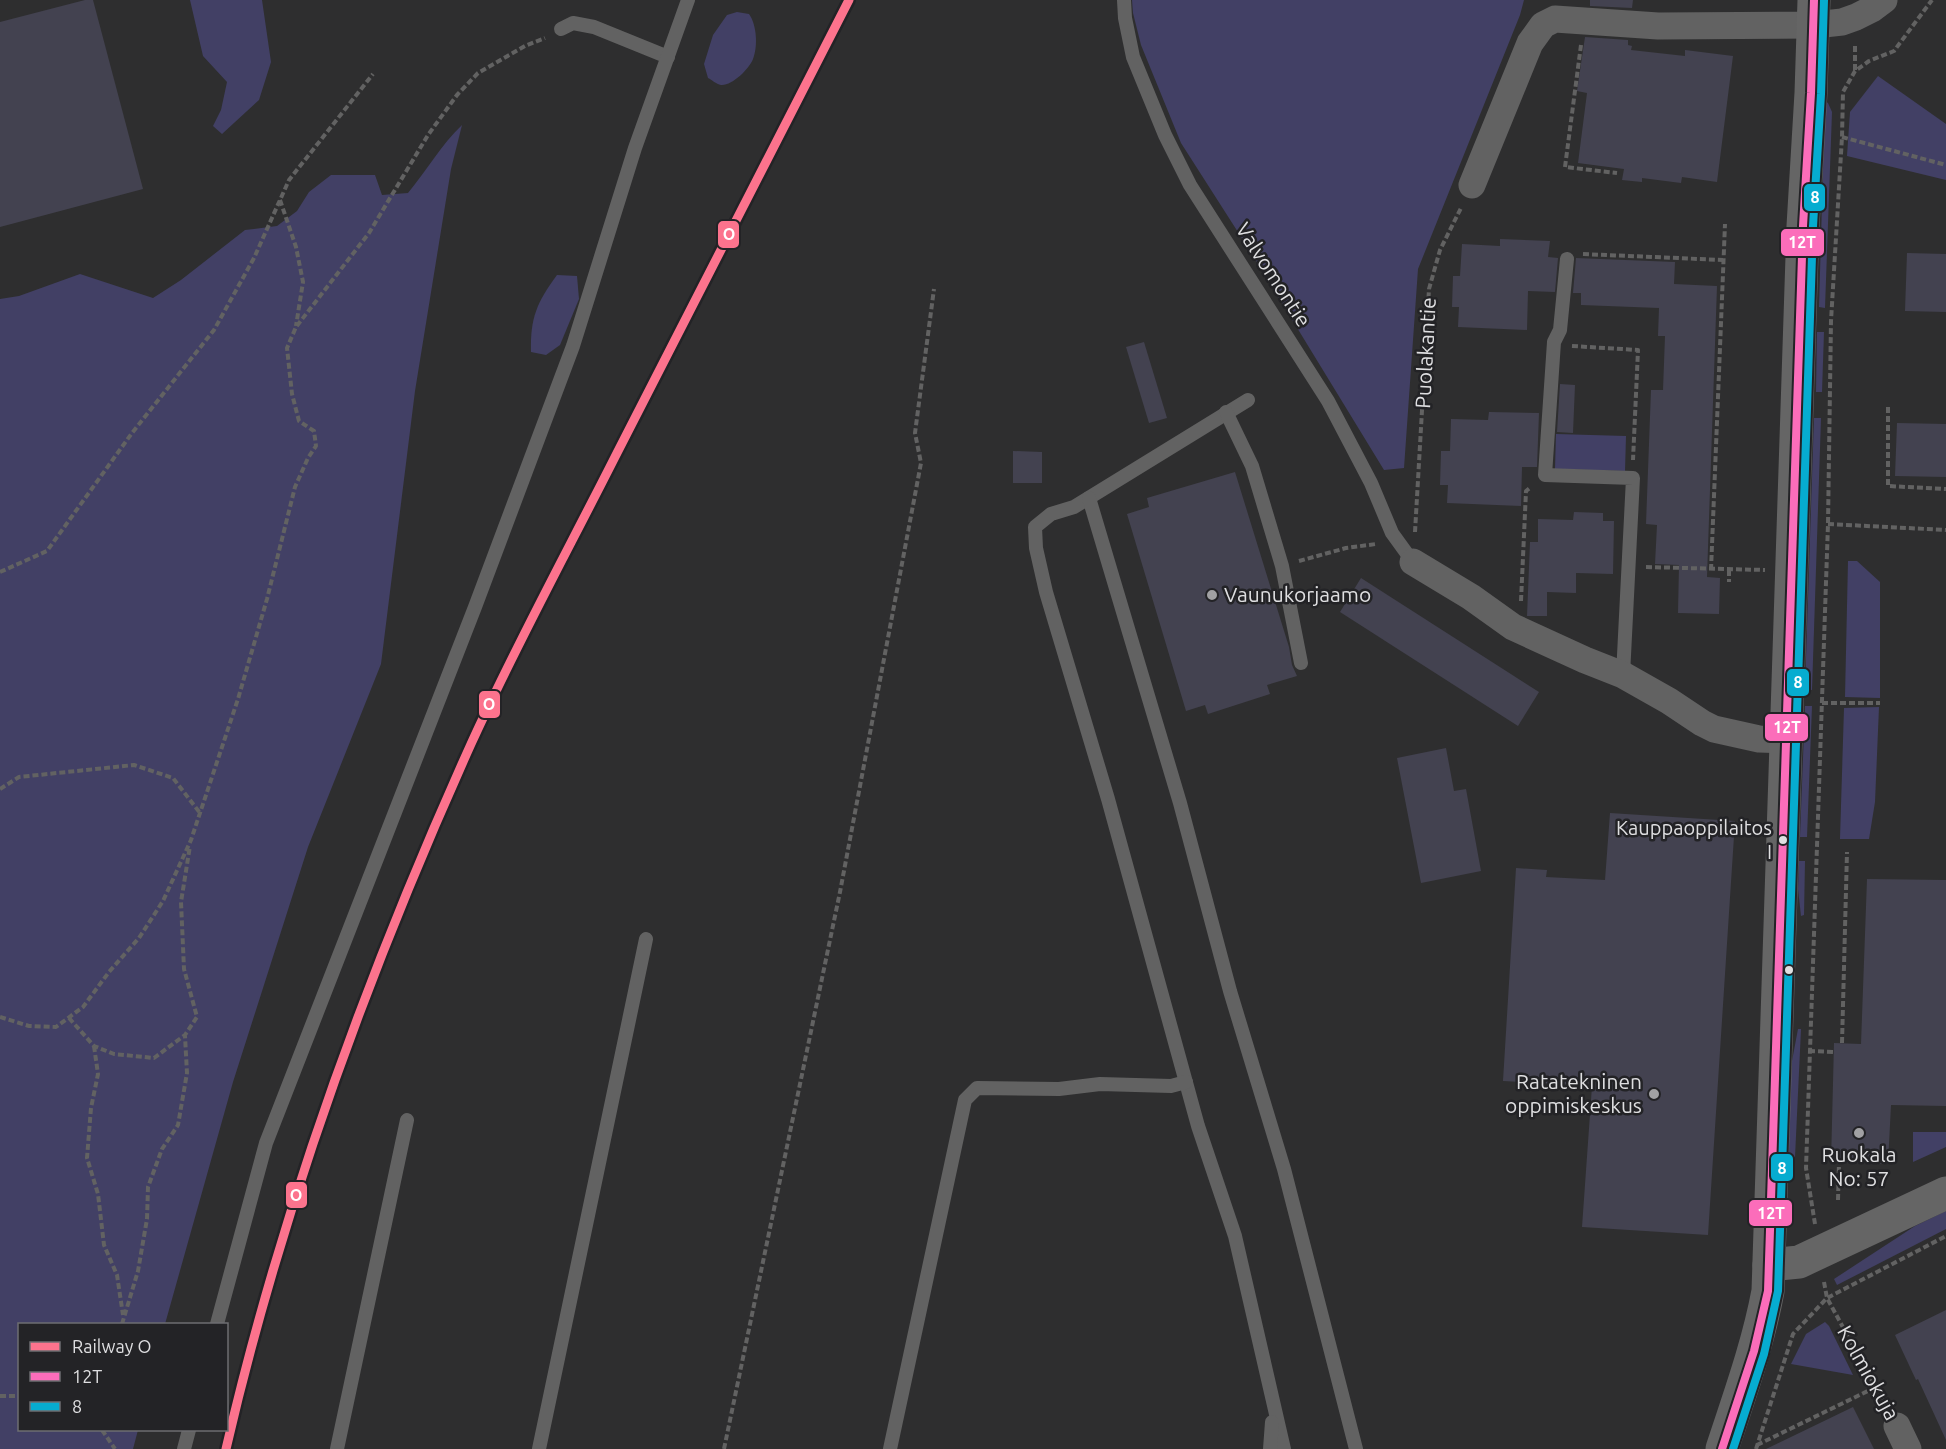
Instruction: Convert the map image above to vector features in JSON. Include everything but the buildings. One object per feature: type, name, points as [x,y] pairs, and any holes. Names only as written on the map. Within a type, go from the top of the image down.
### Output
[{"type":"street","points":[[1472,185],[1530,43],[1543,25],[1555,19],[1658,26],[1814,13],[1856,17],[1884,0]]},
{"type":"street","points":[[1722,1449],[1763,1317],[1768,1291],[1803,226],[1814,13]]},
{"type":"street","points":[[1413,562],[1471,597],[1513,627],[1623,675],[1714,729],[1759,739],[1785,740]]},
{"type":"street","points":[[1769,1265],[1799,1262],[1946,1193]]},
{"type":"lane","points":[[217,1323],[266,1143],[475,607],[573,346],[635,148],[688,0]]},
{"type":"lane","name":"Valvomontie","points":[[1124,0],[1125,18],[1133,57],[1165,135],[1190,186],[1328,401],[1371,483],[1392,533],[1413,562]]},
{"type":"lane","points":[[561,29],[573,23],[594,27],[668,57]]},
{"type":"lane","points":[[1572,256],[1560,330],[1554,342],[1545,475],[1633,478],[1623,675]]},
{"type":"lane","points":[[1248,400],[1074,507],[1051,514],[1035,527],[1035,548],[1108,799],[1186,1082],[1235,1236],[1284,1449]]},
{"type":"lane","points":[[1226,412],[1252,466],[1282,566],[1302,663]]},
{"type":"lane","points":[[1089,498],[1180,803],[1230,991],[1284,1169],[1356,1449]]},
{"type":"lane","points":[[539,1449],[646,939]]},
{"type":"lane","points":[[890,1449],[965,1100],[977,1088],[1059,1089],[1100,1084],[1171,1086],[1186,1082]]},
{"type":"lane","points":[[337,1449],[407,1120]]},
{"type":"lane","points":[[1270,1449],[1274,1408]]},
{"type":"lane","points":[[184,1449],[189,1431]]},
{"type":"path","points":[[1811,1198],[1806,1168],[1809,1051],[1828,524],[1831,321],[1843,92],[1855,71],[1869,61],[1894,51],[1932,0]]},
{"type":"path","points":[[1584,21],[1565,167],[1617,173]]},
{"type":"path","points":[[296,327],[369,233],[428,135],[457,95],[478,73],[525,46],[561,29]]},
{"type":"path","points":[[1855,56],[1855,71]]},
{"type":"path","points":[[0,572],[47,551],[132,433],[214,330],[254,258],[289,180],[373,74]]},
{"type":"path","points":[[1842,137],[1946,165]]},
{"type":"path","name":"Puolakantie","points":[[1413,562],[1429,289],[1440,250],[1472,185]]},
{"type":"path","points":[[0,1017],[29,1026],[57,1027],[83,1007],[109,972],[139,938],[163,901],[191,840],[238,699],[267,599],[295,487],[316,446],[314,431],[299,421],[291,394],[287,348],[296,327],[303,282],[297,247],[280,199]]},
{"type":"path","points":[[1711,570],[1725,224]]},
{"type":"path","points":[[1572,256],[1724,260]]},
{"type":"path","points":[[724,1449],[840,892],[921,462],[915,433],[934,289]]},
{"type":"path","points":[[1560,330],[1568,346],[1638,350],[1633,478]]},
{"type":"path","points":[[1888,407],[1887,486],[1946,489]]},
{"type":"path","points":[[1513,627],[1520,613],[1526,491],[1545,475]]},
{"type":"path","points":[[1828,524],[1946,530]]},
{"type":"path","points":[[1282,566],[1346,548],[1377,543]]},
{"type":"path","points":[[1628,567],[1772,570]]},
{"type":"path","points":[[1729,570],[1729,582]]},
{"type":"path","points":[[1822,703],[1880,703]]},
{"type":"path","points":[[0,789],[19,777],[134,765],[173,778],[200,813]]},
{"type":"path","points":[[69,1018],[94,1046],[114,1054],[154,1058],[185,1035],[197,1017],[184,969],[181,902],[191,840]]},
{"type":"path","points":[[1842,1043],[1847,852]]},
{"type":"path","points":[[122,1323],[138,1271],[147,1220],[148,1186],[162,1149],[178,1125],[187,1073],[185,1035]]},
{"type":"path","points":[[94,1046],[98,1074],[91,1108],[87,1158],[98,1194],[104,1245],[117,1275],[124,1317]]},
{"type":"path","points":[[1809,1051],[1834,1052]]},
{"type":"path","points":[[1838,1200],[1839,1163]]},
{"type":"path","points":[[1756,1447],[1793,1334],[1827,1298],[1946,1236]]},
{"type":"path","name":"Kolmiokuja","points":[[1827,1298],[1903,1437]]},
{"type":"path","points":[[1756,1447],[1876,1387]]},
{"type":"path","points":[[0,1396],[18,1396]]},
{"type":"path","points":[[103,1431],[115,1449]]},
{"type":"shaded area","points":[[190,0],[262,0],[271,62],[259,100],[222,134],[213,126],[221,110],[227,82],[203,56]]},
{"type":"shaded area","points":[[1132,0],[1524,0],[1418,269],[1404,468],[1384,470],[1181,143],[1141,45]]},
{"type":"shaded area","points":[[737,12],[749,14],[752,19],[756,36],[755,54],[740,76],[730,83],[721,85],[708,78],[704,64],[713,35],[727,15]]},
{"type":"shaded area","points":[[1878,76],[1946,124],[1946,180],[1847,156],[1850,112]]},
{"type":"shaded area","points":[[1825,101],[1832,112],[1825,308],[1819,307]]},
{"type":"shaded area","points":[[462,125],[451,169],[415,391],[381,664],[308,847],[233,1082],[165,1323],[18,1323],[18,1431],[138,1431],[133,1449],[0,1449],[0,299],[19,296],[80,274],[153,298],[181,280],[245,230],[277,226],[297,211],[309,192],[331,175],[375,175],[382,195],[408,193]]},
{"type":"shaded area","points":[[557,275],[577,276],[579,299],[560,345],[546,355],[531,352],[536,311]]},
{"type":"shaded area","points":[[1817,332],[1824,332],[1822,392],[1816,392]]},
{"type":"shaded area","points":[[1814,418],[1821,418],[1812,690],[1805,689]]},
{"type":"shaded area","points":[[1556,434],[1626,436],[1625,471],[1555,469]]},
{"type":"shaded area","points":[[1848,561],[1857,561],[1880,582],[1880,698],[1845,697]]},
{"type":"shaded area","points":[[1805,706],[1812,706],[1807,837],[1800,837]]},
{"type":"shaded area","points":[[1879,707],[1875,802],[1869,839],[1840,839],[1844,708]]},
{"type":"shaded area","points":[[1799,861],[1805,861],[1804,915],[1801,916],[1798,889]]},
{"type":"shaded area","points":[[1798,1029],[1801,1029],[1795,1157],[1787,1158],[1792,1061]]},
{"type":"shaded area","points":[[1913,1132],[1946,1132],[1946,1147],[1913,1162]]},
{"type":"shaded area","points":[[1946,1211],[1946,1229],[1837,1285],[1834,1279],[1915,1226]]},
{"type":"shaded area","points":[[1825,1322],[1853,1375],[1791,1364],[1806,1334]]},
{"type":"rail line","name":"O","points":[[226,1449],[248,1358],[301,1179],[363,1003],[433,829],[524,634],[849,0]]},
{"type":"transit line","name":"12T","points":[[1722,1449],[1754,1351],[1768,1291],[1803,226],[1814,0]]},
{"type":"transit line","name":"8","points":[[1733,1449],[1764,1354],[1778,1291],[1813,226],[1824,0]]},
{"type":"place","name":"Vaunukorjaamo","points":[[1212,595]]},
{"type":"place","name":"Kauppaoppilaitos I","points":[[1783,840]]},
{"type":"place","name":"Ratatekninen oppimiskeskus","points":[[1654,1094]]},
{"type":"place","name":"Ruokala No: 57","points":[[1859,1133]]}]
